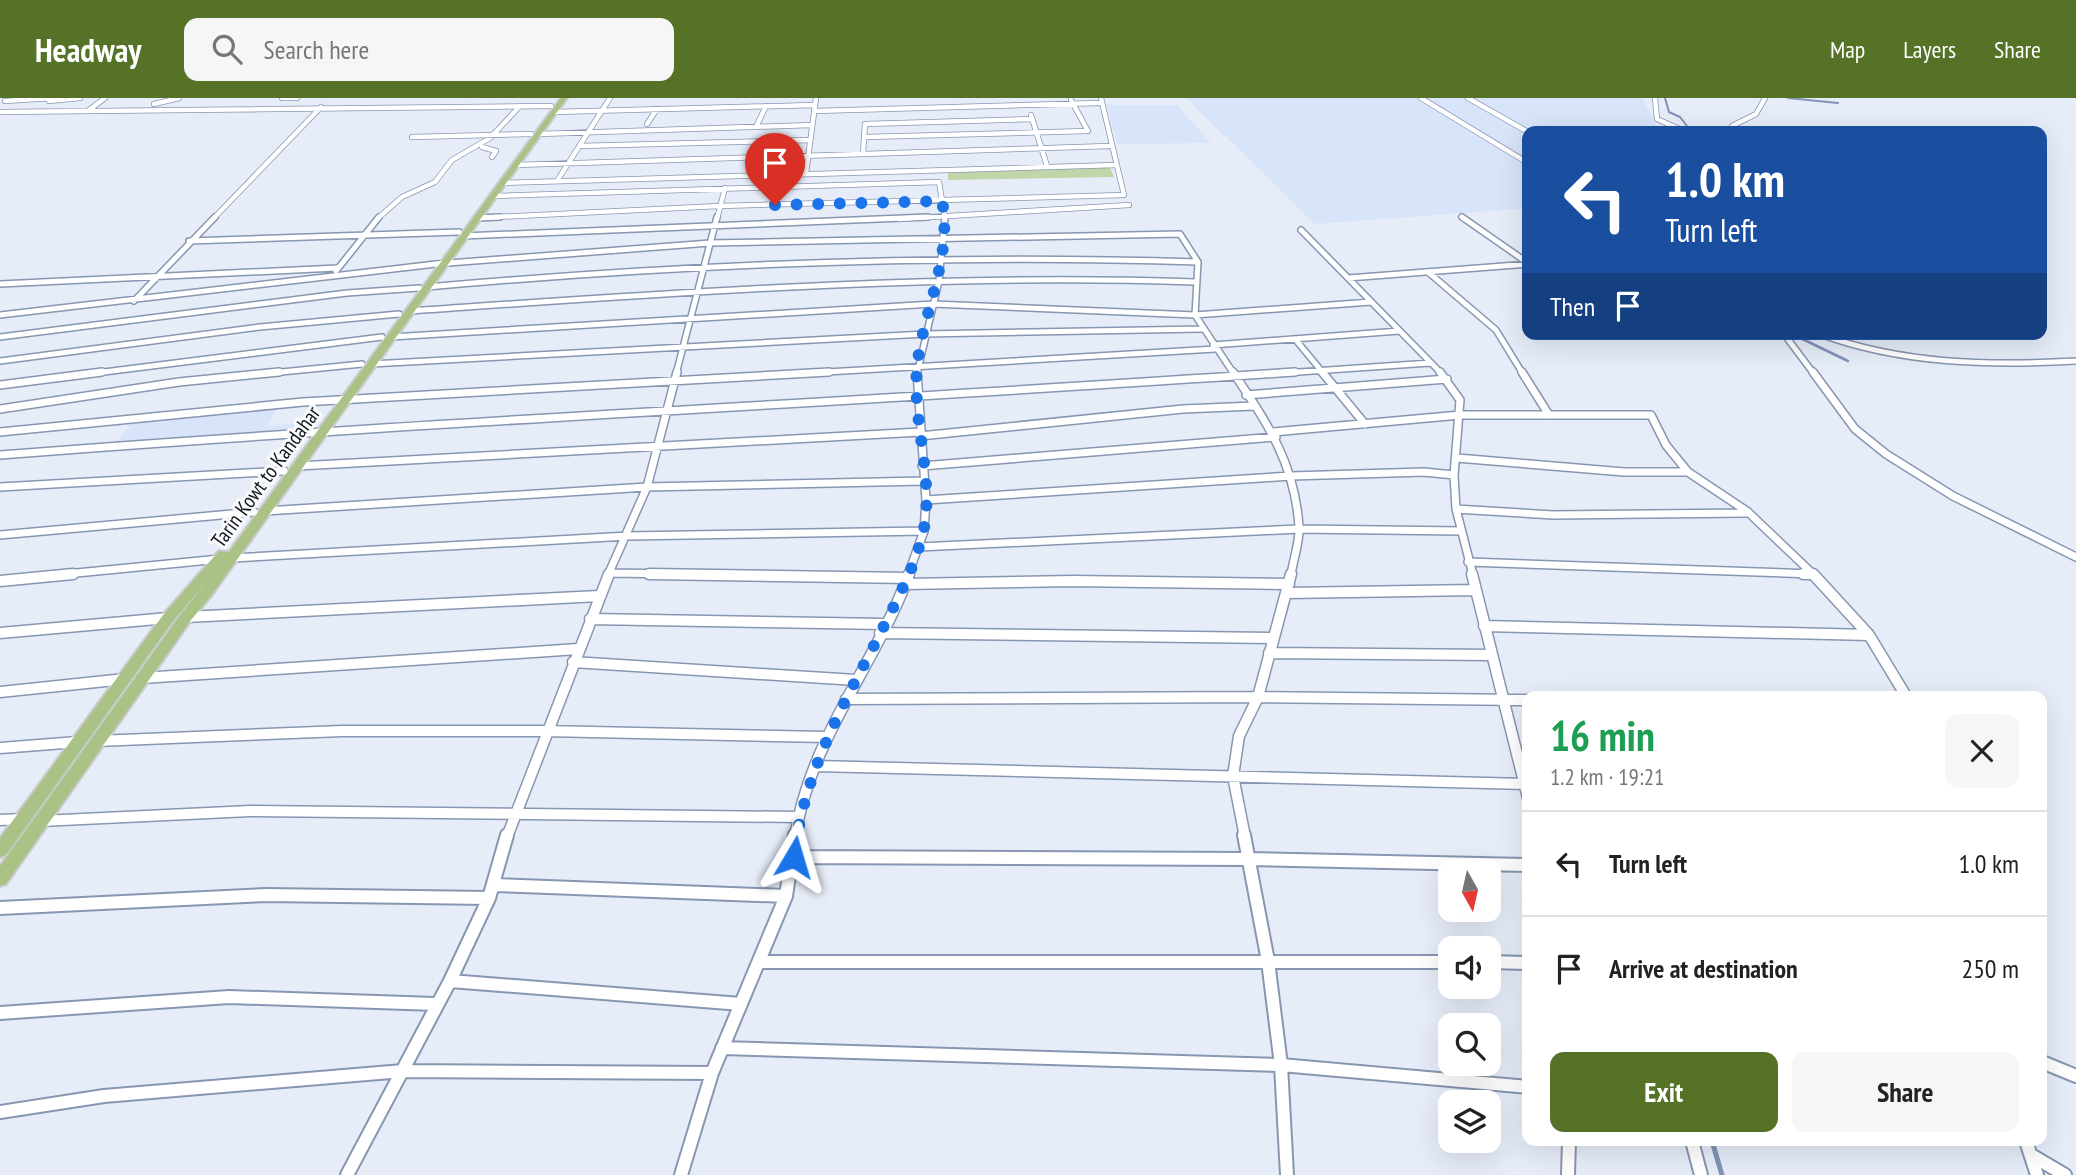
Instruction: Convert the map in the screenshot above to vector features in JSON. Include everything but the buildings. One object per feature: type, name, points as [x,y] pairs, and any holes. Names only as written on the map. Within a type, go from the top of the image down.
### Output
[{"type":"main road","name":"Tarin Kowt to Kandahar","points":[[260,512],[284,471],[319,430],[555,105],[564,98]]},
{"type":"main road","name":"Tarin Kowt to Kandahar","points":[[461,234],[477,218],[535,134]]},
{"type":"main road","name":"Tarin Kowt to Kandahar","points":[[0,878],[226,559],[298,466],[319,430]]},
{"type":"main road","name":"Tarin Kowt to Kandahar","points":[[0,851],[168,618],[226,559]]},
{"type":"main road","points":[[168,618],[186,617]]},
{"type":"street","points":[[0,106],[3,100],[11,98]]},
{"type":"street","points":[[3,100],[79,98]]},
{"type":"street","points":[[89,110],[105,98]]},
{"type":"street","points":[[145,109],[179,98]]},
{"type":"street","points":[[282,98],[297,98]]},
{"type":"street","points":[[309,107],[317,98]]},
{"type":"street","points":[[358,107],[366,98]]},
{"type":"street","points":[[557,181],[610,98],[617,98]]},
{"type":"street","points":[[806,173],[816,98]]},
{"type":"street","points":[[925,98],[926,108]]},
{"type":"street","points":[[865,137],[1088,131],[1070,98]]},
{"type":"street","points":[[1421,98],[1522,159]]},
{"type":"street","points":[[1468,98],[1522,129]]},
{"type":"street","points":[[1655,98],[1657,119],[1673,126]]},
{"type":"street","points":[[1732,126],[1752,118],[1762,110],[1765,98]]},
{"type":"street","points":[[36,110],[51,99]]},
{"type":"street","points":[[477,218],[719,206],[1124,195],[1100,101],[814,111]]},
{"type":"street","points":[[43,105],[63,104]]},
{"type":"street","points":[[0,112],[555,105],[602,111],[815,105]]},
{"type":"street","points":[[1027,105],[1047,166]]},
{"type":"street","points":[[332,278],[337,268],[401,197],[433,185],[449,169],[452,160],[480,147],[507,127],[520,106]]},
{"type":"street","points":[[756,127],[766,106]]},
{"type":"street","points":[[134,301],[321,107]]},
{"type":"street","points":[[716,116],[719,107]]},
{"type":"street","points":[[648,124],[657,109]]},
{"type":"street","points":[[863,153],[865,124],[1032,119]]},
{"type":"street","points":[[412,137],[812,125]]},
{"type":"street","points":[[579,146],[810,140]]},
{"type":"street","points":[[516,165],[1110,146]]},
{"type":"street","points":[[480,147],[496,150],[492,157]]},
{"type":"street","points":[[496,188],[557,181],[1116,165]]},
{"type":"street","points":[[496,188],[599,192],[939,182],[945,215],[939,281],[917,367],[926,500],[924,531],[906,581],[826,737],[798,817],[786,896],[761,962],[712,1073],[681,1175]]},
{"type":"street","points":[[346,1175],[404,1071],[495,885],[514,812],[590,619],[647,487],[725,188]]},
{"type":"street","points":[[594,203],[599,192]]},
{"type":"street","points":[[189,241],[714,225],[1129,205]]},
{"type":"street","points":[[1462,217],[1522,259]]},
{"type":"street","points":[[1301,230],[1447,379],[1460,400],[1454,475],[1456,509],[1522,769]]},
{"type":"street","points":[[0,315],[332,278],[440,263],[710,243],[1180,234],[1198,262],[1195,315],[1274,434],[1291,476],[1299,529],[1288,588],[1258,697],[1239,736],[1233,776],[1268,961],[1281,1065],[1287,1175]]},
{"type":"street","points":[[0,337],[347,293],[704,266],[810,260],[1092,258],[1198,262]]},
{"type":"street","points":[[1348,278],[1522,264]]},
{"type":"street","points":[[0,284],[337,268]]},
{"type":"street","points":[[1429,272],[1496,330],[1549,415]]},
{"type":"street","points":[[0,361],[260,327],[697,290],[939,281],[1103,279],[1195,282]]},
{"type":"street","points":[[0,385],[386,337],[933,304],[1195,315],[1371,302]]},
{"type":"street","points":[[0,409],[179,382],[367,364],[925,334],[1202,329]]},
{"type":"street","points":[[0,432],[342,399],[676,378],[917,367],[1214,347],[1399,331]]},
{"type":"street","points":[[1295,339],[1365,424]]},
{"type":"street","points":[[1788,340],[1855,429],[1886,454],[1953,496],[2076,557]]},
{"type":"street","points":[[1833,340],[1842,344],[1924,358],[2076,361]]},
{"type":"street","points":[[0,455],[319,430],[917,398],[1430,363]]},
{"type":"street","points":[[1247,395],[1447,379]]},
{"type":"street","points":[[298,466],[920,434],[1183,409],[1254,406]]},
{"type":"street","points":[[922,466],[1460,415],[1651,415],[1666,445],[1688,472],[1748,513],[1813,574],[1869,635],[1903,691]]},
{"type":"street","points":[[1457,458],[1624,472],[1688,472]]},
{"type":"street","points":[[0,487],[284,471]]},
{"type":"street","points":[[926,500],[1291,476],[1424,472],[1454,475]]},
{"type":"street","points":[[0,535],[260,512],[647,487],[924,481]]},
{"type":"street","points":[[1456,509],[1553,515],[1748,513]]},
{"type":"street","points":[[919,547],[1299,529],[1461,531]]},
{"type":"street","points":[[0,581],[226,559],[628,536],[924,531]]},
{"type":"street","points":[[1468,562],[1813,574]]},
{"type":"street","points":[[609,573],[906,581],[1073,581],[1288,588],[1475,590]]},
{"type":"street","points":[[186,617],[600,596]]},
{"type":"street","points":[[0,633],[168,618]]},
{"type":"street","points":[[590,619],[883,628],[1003,638],[1274,638]]},
{"type":"street","points":[[1484,626],[1869,635]]},
{"type":"street","points":[[142,678],[578,649]]},
{"type":"street","points":[[1269,653],[1492,655]]},
{"type":"street","points":[[573,662],[856,680]]},
{"type":"street","points":[[0,692],[125,679]]},
{"type":"street","points":[[846,699],[1258,697],[1522,700]]},
{"type":"street","points":[[97,741],[342,731],[545,731],[826,737]]},
{"type":"street","points":[[0,748],[77,742]]},
{"type":"street","points":[[816,766],[1522,784]]},
{"type":"street","points":[[41,821],[250,811],[798,817]]},
{"type":"street","points":[[0,820],[23,819]]},
{"type":"street","points":[[794,857],[1249,859],[1522,865]]},
{"type":"street","points":[[495,885],[786,896]]},
{"type":"street","points":[[0,908],[266,895],[489,898]]},
{"type":"street","points":[[761,962],[1064,965],[1268,961],[1438,962]]},
{"type":"street","points":[[1501,962],[1522,963]]},
{"type":"street","points":[[450,981],[741,1004]]},
{"type":"street","points":[[0,1013],[229,997],[435,1004]]},
{"type":"street","points":[[722,1048],[1281,1065],[1522,1086]]},
{"type":"street","points":[[2047,1064],[2076,1076]]},
{"type":"street","points":[[0,1112],[104,1096],[404,1071],[712,1073]]},
{"type":"street","points":[[1568,1175],[1569,1146]]},
{"type":"street","points":[[1693,1146],[1701,1175]]},
{"type":"street","points":[[2028,1148],[2037,1175]]},
{"type":"street","points":[[2028,1148],[2065,1175]]},
{"type":"shaded area","points":[[1186,98],[1643,98],[1656,126],[1522,126],[1522,208],[1315,224]]},
{"type":"shaded area","points":[[1107,105],[1177,105],[1211,143],[1117,144]]},
{"type":"shaded area","points":[[278,406],[267,426],[297,423],[295,428],[115,444],[134,419]]},
{"type":"green space","points":[[1110,167],[1114,177],[948,180],[948,170]]},
{"type":"waterway","points":[[1665,98],[1669,112],[1680,117],[1687,126]]},
{"type":"waterway","points":[[1788,98],[1838,103]]},
{"type":"waterway","points":[[1804,340],[1848,361]]},
{"type":"waterway","points":[[1713,1146],[1722,1175]]},
{"type":"route","points":[[775,205],[942,201],[945,215],[939,281],[917,367],[919,432],[926,500],[924,531],[905,584],[826,737],[798,817],[794,857]]}]
